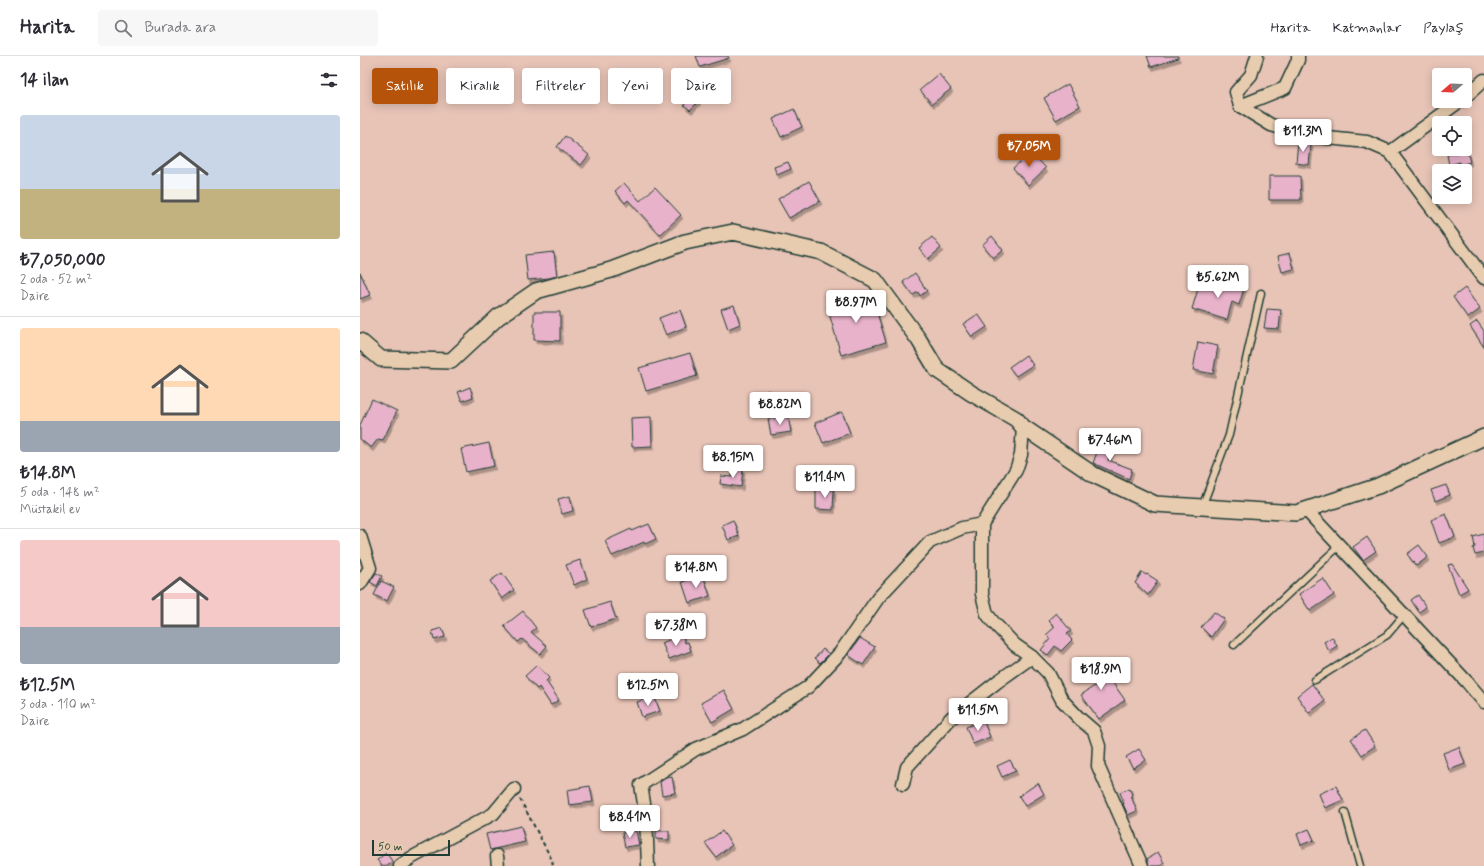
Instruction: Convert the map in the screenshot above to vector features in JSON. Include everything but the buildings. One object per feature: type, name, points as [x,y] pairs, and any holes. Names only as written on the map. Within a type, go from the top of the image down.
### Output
[{"type":"street","points":[[1257,56],[1251,75],[1236,92],[1240,106],[1271,125],[1308,136],[1367,142],[1390,152],[1484,278]]},
{"type":"street","points":[[1240,106],[1285,88],[1298,60],[1298,56]]},
{"type":"street","points":[[1472,91],[1484,80]]},
{"type":"street","points":[[1390,152],[1450,108]]},
{"type":"street","points":[[360,341],[381,359],[451,361],[498,317],[536,291],[611,270],[686,242],[733,232],[821,252],[875,280],[919,340],[937,370],[1016,419],[1023,427],[1094,475],[1155,504],[1296,513],[1378,486],[1484,437]]},
{"type":"street","points":[[1023,427],[1021,455],[1016,470],[982,524],[982,594],[987,614],[1015,645],[1032,657],[1048,673],[1062,700],[1094,731],[1099,746],[1098,766],[1142,866]]},
{"type":"street","points":[[1306,510],[1484,702]]},
{"type":"street","points":[[648,866],[646,816],[641,785],[696,749],[744,730],[808,687],[840,653],[878,598],[930,542],[962,528],[982,524]]},
{"type":"street","points":[[360,536],[370,568],[360,584]]},
{"type":"street","points":[[902,784],[907,767],[951,718],[1032,657]]},
{"type":"street","points":[[400,866],[411,858],[493,814],[514,789]]},
{"type":"lane","points":[[1201,508],[1229,435],[1261,293]]},
{"type":"lane","points":[[1234,645],[1339,546]]},
{"type":"lane","points":[[1315,680],[1387,636],[1404,615]]},
{"type":"lane","points":[[1344,812],[1360,866]]},
{"type":"path","points":[[514,789],[552,860],[553,866]]}]
